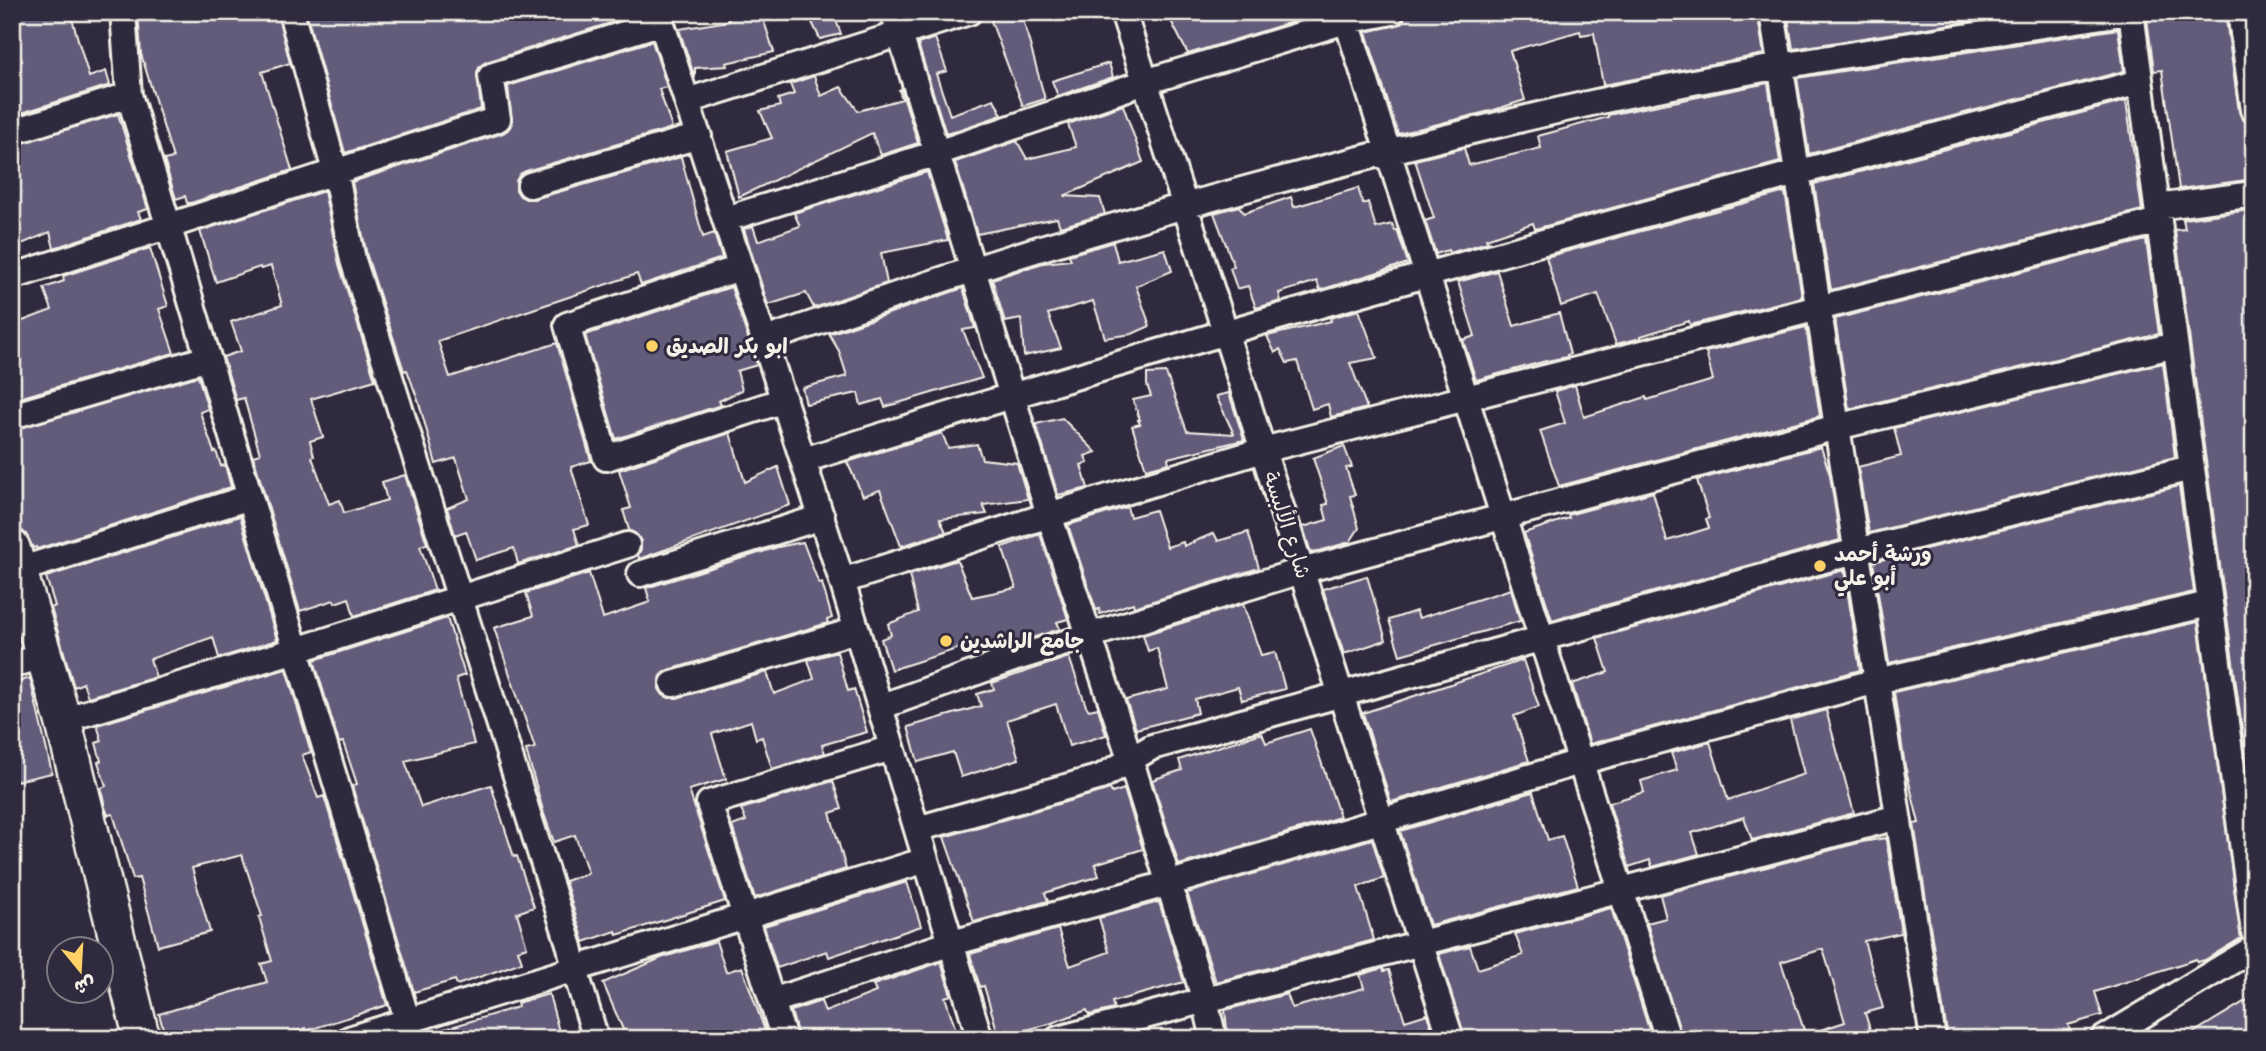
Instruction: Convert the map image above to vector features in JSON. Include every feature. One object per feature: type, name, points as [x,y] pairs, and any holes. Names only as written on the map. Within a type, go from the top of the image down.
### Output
[{"type":"main road","points":[[15,559],[28,661],[63,720],[142,1039]]},
{"type":"street","points":[[122,12],[128,95],[410,1029]]},
{"type":"street","points":[[291,12],[335,171],[353,260],[570,947],[596,1039]]},
{"type":"street","points":[[687,101],[897,22],[969,12]]},
{"type":"street","name":"شارع الألبسة","points":[[1123,12],[1451,1039]]},
{"type":"street","points":[[726,219],[937,153],[1345,16],[1392,12]]},
{"type":"street","points":[[1772,12],[1933,1039]]},
{"type":"street","points":[[765,340],[973,270],[1185,207],[1567,108],[1780,65],[2130,12],[2254,932]]},
{"type":"street","points":[[2240,12],[2254,110]]},
{"type":"street","points":[[1345,16],[1668,1039]]},
{"type":"street","points":[[12,276],[498,119],[491,76],[660,17],[842,580],[980,1039]]},
{"type":"street","points":[[897,22],[1049,515],[1205,1001],[1214,1039]]},
{"type":"street","points":[[804,460],[1225,331],[1796,171],[2140,82]]},
{"type":"street","points":[[12,132],[128,95]]},
{"type":"street","points":[[530,185],[699,136]]},
{"type":"street","points":[[842,580],[1263,450],[1818,309],[2158,214],[2254,194]]},
{"type":"street","points":[[740,268],[567,325],[606,458],[784,400]]},
{"type":"street","points":[[880,707],[1016,658],[1301,570],[1837,427],[2175,345]]},
{"type":"street","points":[[12,416],[208,358]]},
{"type":"street","points":[[917,829],[1101,777],[1152,747],[1856,551],[2191,468]]},
{"type":"street","points":[[15,559],[250,497]]},
{"type":"street","points":[[640,574],[822,517]]},
{"type":"street","points":[[63,720],[296,650],[627,545]]},
{"type":"street","points":[[772,1000],[952,943],[1167,884],[1580,762],[1877,681],[2209,604]]},
{"type":"street","points":[[673,684],[857,630]]},
{"type":"street","points":[[784,1039],[709,803],[892,748]]},
{"type":"street","points":[[1058,1039],[1898,817]]},
{"type":"street","points":[[349,1039],[410,1029],[575,970],[743,915],[926,860]]},
{"type":"street","points":[[2103,1039],[2254,948]]},
{"type":"building","points":[[12,12],[70,12],[89,77],[106,71],[110,85],[12,116],[12,64],[22,61],[12,30]]},
{"type":"building","points":[[138,12],[277,12],[290,63],[262,72],[292,170],[191,203],[187,203],[185,196],[176,199],[164,160],[173,158],[141,54]]},
{"type":"building","points":[[306,12],[635,12],[636,15],[486,62],[477,72],[481,109],[345,153]]},
{"type":"building","points":[[726,12],[761,12],[774,52],[726,63],[727,66],[695,68],[695,78],[679,29],[729,21]]},
{"type":"building","points":[[833,12],[841,34],[820,39],[811,20]]},
{"type":"building","points":[[1007,12],[1021,12],[1045,99],[1023,106],[991,21]]},
{"type":"building","points":[[1189,12],[1287,12],[1292,22],[1188,54],[1170,19]]},
{"type":"building","points":[[1406,12],[1757,12],[1764,54],[1603,85],[1594,33],[1581,35],[1580,31],[1510,51],[1525,100],[1398,134],[1366,32],[1401,24]]},
{"type":"building","points":[[1787,12],[2028,12],[1793,49]]},
{"type":"building","points":[[2184,12],[2225,12],[2239,112],[2242,119],[2248,123],[2254,179],[2179,189],[2162,70],[2154,71],[2147,19]]},
{"type":"building","points":[[2118,29],[2124,71],[1809,154],[1797,78]]},
{"type":"building","points":[[935,38],[947,71],[936,74],[950,115],[994,99],[1002,115],[946,134],[918,44]]},
{"type":"building","points":[[652,41],[667,87],[659,89],[672,128],[526,171],[520,174],[516,181],[516,190],[526,199],[534,199],[681,157],[703,237],[714,233],[722,258],[641,285],[637,274],[438,341],[450,377],[557,343],[591,461],[571,467],[589,525],[574,529],[579,545],[518,564],[514,548],[476,560],[466,531],[455,535],[447,508],[469,499],[456,458],[436,464],[419,403],[407,370],[404,371],[367,256],[352,182],[503,133],[512,123],[508,86]]},
{"type":"building","points":[[1109,63],[1113,77],[1058,96],[1052,81]]},
{"type":"building","points":[[814,76],[821,96],[841,87],[858,111],[902,99],[901,89],[918,143],[881,155],[872,133],[739,197],[727,151],[772,138],[760,111],[780,106],[778,99],[794,94],[790,84]]},
{"type":"building","points":[[1768,83],[1780,162],[1535,229],[1533,223],[1486,239],[1488,242],[1436,254],[1425,221],[1434,218],[1415,160],[1464,148],[1469,165],[1541,148],[1538,136],[1608,115]]},
{"type":"building","points":[[2126,101],[2142,210],[1831,290],[1814,184]]},
{"type":"building","points":[[1123,105],[1143,162],[1064,196],[1100,198],[1105,214],[1060,227],[1057,218],[977,234],[955,162],[1017,141],[1027,159],[1076,147],[1068,124]]},
{"type":"building","points":[[118,114],[148,209],[138,212],[141,219],[54,248],[50,232],[12,248],[12,146]]},
{"type":"building","points":[[927,172],[948,240],[881,253],[887,283],[814,308],[806,293],[768,305],[744,229],[753,226],[758,241],[800,226],[794,213]]},
{"type":"building","points":[[1358,188],[1363,204],[1368,202],[1376,228],[1392,224],[1395,231],[1397,230],[1408,263],[1320,290],[1317,281],[1279,293],[1281,301],[1256,308],[1248,286],[1237,289],[1230,268],[1234,266],[1214,213],[1239,206],[1244,213],[1291,197],[1294,207]]},
{"type":"building","points":[[324,191],[339,264],[375,380],[311,399],[323,437],[310,441],[314,456],[312,457],[329,504],[340,500],[344,513],[387,500],[382,482],[405,475],[427,544],[420,546],[435,590],[354,616],[349,598],[300,611],[253,456],[260,454],[244,398],[236,400],[223,357],[241,351],[231,322],[282,305],[271,266],[260,267],[216,282],[200,231]]},
{"type":"building","points":[[1785,192],[1802,297],[1690,325],[1689,321],[1616,344],[1598,294],[1561,306],[1546,257]]},
{"type":"building","points":[[2250,210],[2254,236],[2254,818],[2175,230],[2185,229],[2183,219]]},
{"type":"building","points":[[2146,240],[2159,334],[1849,409],[1835,319]]},
{"type":"building","points":[[1113,242],[1118,261],[1165,249],[1172,271],[1136,286],[1150,326],[1132,334],[1105,338],[1093,301],[1048,314],[1061,348],[1024,356],[1021,319],[1005,322],[992,279],[1043,263],[1071,260],[1069,255]]},
{"type":"building","points":[[150,248],[168,306],[159,309],[174,353],[12,400],[12,325],[52,310],[44,288],[64,281],[63,276]]},
{"type":"building","points":[[1497,271],[1514,326],[1559,313],[1570,354],[1476,380],[1463,340],[1475,336],[1458,282]]},
{"type":"building","points":[[731,287],[757,365],[737,371],[742,390],[719,401],[721,405],[616,439],[585,335]]},
{"type":"building","points":[[963,288],[975,328],[963,330],[982,378],[885,407],[882,399],[861,405],[858,393],[806,404],[802,388],[847,376],[839,351],[829,334]]},
{"type":"building","points":[[1359,310],[1377,358],[1350,363],[1367,408],[1331,417],[1328,404],[1312,409],[1297,361],[1287,363],[1280,349],[1275,353],[1267,336],[1331,321],[1330,318]]},
{"type":"building","points":[[1806,327],[1820,416],[1559,486],[1540,431],[1565,423],[1555,391],[1575,385],[1584,417],[1646,397],[1647,400],[1713,380],[1706,352]]},
{"type":"building","points":[[2163,363],[2175,457],[1869,533],[1858,467],[1901,456],[1894,428]]},
{"type":"building","points":[[1166,373],[1187,431],[1234,434],[1216,396],[1229,393],[1244,440],[1168,458],[1169,463],[1146,469],[1132,426],[1140,424],[1133,400],[1151,396],[1147,374]]},
{"type":"building","points":[[198,376],[208,409],[200,412],[214,452],[216,451],[221,466],[225,465],[231,487],[37,549],[33,548],[21,530],[12,503],[12,430]]},
{"type":"building","points":[[1062,418],[1096,452],[1085,456],[1088,463],[1081,465],[1088,488],[1058,495],[1036,424]]},
{"type":"building","points":[[730,433],[745,482],[778,467],[790,505],[639,559],[641,541],[629,530],[623,510],[631,508],[619,470]]},
{"type":"building","points":[[942,433],[948,448],[977,444],[982,459],[1017,463],[1028,499],[983,505],[987,514],[940,519],[946,532],[901,546],[880,490],[863,496],[847,462]]},
{"type":"building","points":[[1344,446],[1352,467],[1346,468],[1355,495],[1350,496],[1359,528],[1350,542],[1311,553],[1303,527],[1327,520],[1323,505],[1328,504],[1313,458]]},
{"type":"building","points":[[1821,447],[1830,475],[1840,540],[1552,620],[1524,533],[1569,518],[1568,515],[1653,492],[1667,541],[1709,528],[1706,519],[1709,518],[1697,480]]},
{"type":"building","points":[[2179,486],[2194,592],[1889,663],[1873,562]]},
{"type":"building","points":[[1127,507],[1130,517],[1155,510],[1167,547],[1183,542],[1184,546],[1214,533],[1218,541],[1248,532],[1259,568],[1134,607],[1133,603],[1100,614],[1099,609],[1096,610],[1068,525]]},
{"type":"building","points":[[240,516],[277,640],[219,658],[213,637],[150,659],[156,677],[88,697],[83,683],[74,687],[51,608],[55,606],[46,577]]},
{"type":"building","points":[[1040,534],[1068,619],[1057,622],[1060,629],[982,654],[980,648],[965,653],[963,647],[891,670],[881,639],[891,635],[888,624],[918,612],[909,575],[957,560],[972,597],[1016,588],[1002,547]]},
{"type":"building","points":[[803,542],[819,584],[822,583],[832,618],[827,620],[828,623],[669,670],[663,673],[659,680],[659,689],[669,698],[677,698],[767,672],[774,694],[814,679],[808,660],[837,652],[848,691],[854,689],[867,732],[822,745],[825,753],[772,769],[762,737],[756,739],[751,721],[712,734],[726,779],[689,790],[725,901],[617,935],[616,931],[584,942],[565,881],[588,873],[575,835],[554,842],[526,750],[535,748],[494,628],[533,616],[526,593],[589,573],[603,618],[650,602],[646,588],[778,547]]},
{"type":"building","points":[[1844,570],[1860,670],[1590,744],[1572,684],[1608,672],[1597,638]]},
{"type":"building","points":[[1367,576],[1386,640],[1344,654],[1323,589]]},
{"type":"building","points":[[1511,589],[1520,621],[1400,655],[1389,620],[1416,611],[1419,618]]},
{"type":"building","points":[[1243,604],[1261,655],[1275,652],[1285,689],[1242,700],[1238,687],[1195,699],[1198,713],[1136,729],[1126,700],[1168,689],[1157,648],[1148,651],[1143,635]]},
{"type":"building","points":[[447,618],[465,675],[456,678],[474,744],[405,761],[421,807],[491,785],[514,857],[517,856],[534,907],[517,913],[527,947],[518,950],[522,962],[457,985],[455,980],[414,992],[352,786],[357,784],[343,742],[339,743],[314,660]]},
{"type":"building","points":[[2198,622],[2241,938],[2205,960],[2197,962],[2196,959],[2095,992],[2102,1015],[2068,1025],[2070,1031],[2044,1039],[1948,1039],[1914,824],[1919,823],[1905,766],[1894,692]]},
{"type":"building","points":[[1069,657],[1086,706],[1089,710],[1098,708],[1106,735],[1069,746],[1056,704],[1007,720],[1019,759],[961,777],[953,752],[918,762],[908,727],[981,706],[977,694],[994,689],[992,683]]},
{"type":"building","points":[[1523,660],[1539,707],[1514,716],[1529,761],[1391,802],[1363,713]]},
{"type":"building","points":[[286,669],[311,752],[302,755],[318,798],[324,796],[387,1005],[272,1039],[166,1039],[159,1014],[267,982],[261,964],[272,961],[259,917],[262,916],[242,855],[192,868],[210,932],[158,946],[139,878],[133,879],[113,814],[108,815],[105,807],[101,788],[106,786],[98,762],[101,761],[96,743],[102,741],[97,725]]},
{"type":"building","points":[[30,678],[52,773],[12,782],[12,684]]},
{"type":"building","points":[[1826,710],[1854,813],[1752,840],[1744,817],[1692,833],[1699,854],[1652,867],[1650,860],[1629,867],[1609,803],[1644,792],[1641,781],[1677,770],[1671,753],[1710,742],[1728,800],[1804,774],[1790,720]]},
{"type":"building","points":[[1310,729],[1340,817],[1179,865],[1152,780],[1182,770],[1179,760],[1208,750],[1262,733],[1266,743]]},
{"type":"building","points":[[833,781],[842,809],[830,813],[846,869],[755,898],[732,826],[746,821],[741,809]]},
{"type":"building","points":[[1110,789],[1112,793],[1124,789],[1143,849],[1095,864],[1099,876],[1045,893],[1048,901],[974,922],[944,837]]},
{"type":"building","points":[[1533,792],[1548,840],[1562,836],[1578,886],[1430,925],[1400,831]]},
{"type":"building","points":[[1886,838],[1901,933],[1864,941],[1883,1008],[1865,1013],[1873,1039],[1808,1039],[1808,1034],[1845,1022],[1823,949],[1781,962],[1805,1033],[1788,1039],[1682,1039],[1647,923],[1666,918],[1660,895]]},
{"type":"building","points":[[1372,839],[1384,878],[1358,887],[1374,940],[1216,982],[1187,893]]},
{"type":"building","points":[[907,882],[921,926],[829,957],[827,951],[777,968],[764,926]]},
{"type":"building","points":[[1159,902],[1184,982],[1112,1002],[1114,1009],[1089,1015],[1087,1010],[1049,1024],[999,1037],[984,986],[980,987],[970,954],[1058,929],[1070,966],[1109,952],[1099,918]]},
{"type":"building","points":[[1611,908],[1652,1039],[1535,1039],[1534,1030],[1503,1039],[1465,1039],[1439,954],[1470,946],[1478,969],[1523,955],[1515,934]]},
{"type":"building","points":[[716,941],[726,972],[742,967],[768,1039],[627,1039],[603,983],[661,958]]},
{"type":"building","points":[[941,962],[951,995],[945,997],[959,1039],[815,1039],[814,1032],[798,1036],[791,1011],[821,1001],[825,1012],[876,992],[873,985]]},
{"type":"building","points":[[1383,968],[1384,971],[1389,970],[1405,1021],[1427,1014],[1435,1039],[1228,1039],[1225,1010],[1287,994],[1292,1008],[1364,988],[1360,975]]},
{"type":"building","points":[[549,994],[561,1039],[431,1039],[431,1033],[518,1007],[517,1003]]},
{"type":"building","points":[[2254,997],[2254,1039],[2183,1039],[2244,1002]]},
{"type":"place","name":"ابو بكر الصديق","points":[[652,346]]},
{"type":"place","name":"ورشة أحمد أبو علي","points":[[1820,566]]},
{"type":"place","name":"جامع الراشدين","points":[[946,641]]}]
